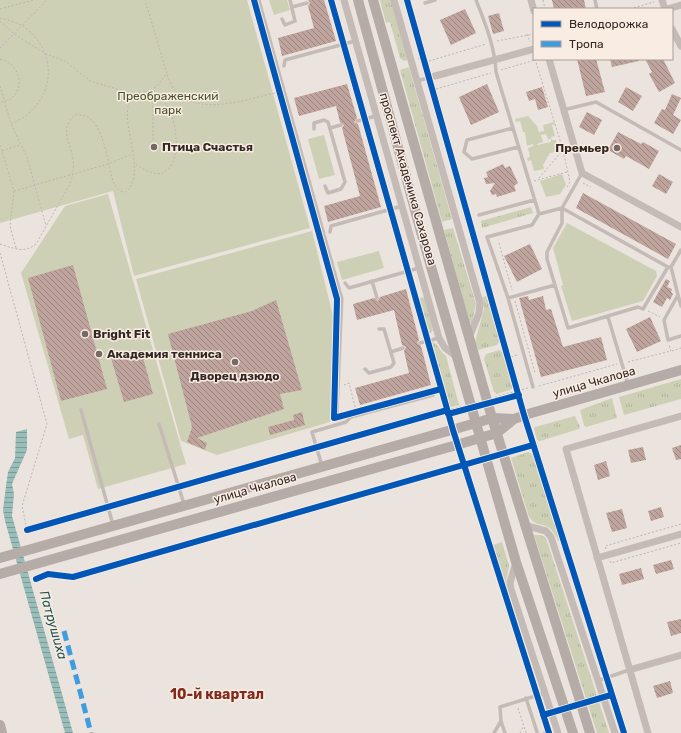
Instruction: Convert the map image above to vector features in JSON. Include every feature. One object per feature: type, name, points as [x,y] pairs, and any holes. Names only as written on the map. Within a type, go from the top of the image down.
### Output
[{"type":"main road","name":"проспект Академика Сахарова","points":[[358,0],[421,232],[516,562],[573,733]]},
{"type":"main road","name":"проспект Академика Сахарова","points":[[373,0],[487,402],[497,432],[502,454],[590,733]]},
{"type":"main road","name":"улица Чкалова","points":[[2,558],[113,525],[185,507],[323,468],[492,418],[514,419],[681,370]]},
{"type":"main road","name":"улица Чкалова","points":[[5,573],[480,438],[497,432],[514,419]]},
{"type":"main road","points":[[0,725],[2,733]]},
{"type":"street","points":[[257,0],[340,299],[338,387],[335,416]]},
{"type":"street","name":"проспект Академика Сахарова","points":[[344,0],[439,338],[445,348],[458,358]]},
{"type":"street","points":[[394,0],[480,303],[479,313],[469,338]]},
{"type":"street","points":[[670,8],[681,5]]},
{"type":"street","points":[[673,31],[681,46]]},
{"type":"street","points":[[432,77],[533,49]]},
{"type":"street","points":[[549,60],[582,173],[681,228]]},
{"type":"street","points":[[648,733],[566,449],[681,416]]},
{"type":"street","points":[[524,525],[546,531],[551,537],[615,733]]},
{"type":"street","points":[[597,558],[681,534]]},
{"type":"street","points":[[516,562],[510,583],[510,589],[558,733]]},
{"type":"street","points":[[629,670],[681,655]]},
{"type":"lane","points":[[282,19],[285,25],[295,21],[290,0]]},
{"type":"lane","points":[[425,3],[435,0]]},
{"type":"lane","points":[[476,0],[492,43],[496,59],[496,72],[539,214]]},
{"type":"lane","points":[[292,7],[307,3]]},
{"type":"lane","points":[[284,66],[285,60],[307,52],[355,40]]},
{"type":"lane","points":[[417,81],[432,77]]},
{"type":"lane","points":[[563,110],[596,102],[681,150]]},
{"type":"lane","points":[[357,120],[376,116]]},
{"type":"lane","points":[[314,129],[314,123],[324,120],[328,122],[345,182],[341,189],[328,193],[325,186]]},
{"type":"lane","points":[[330,128],[341,125]]},
{"type":"lane","points":[[513,128],[467,140],[464,152],[472,159],[518,147]]},
{"type":"lane","points":[[582,173],[562,208],[562,223],[546,252],[554,284],[568,328],[638,307],[643,308],[681,250]]},
{"type":"lane","points":[[479,215],[534,200]]},
{"type":"lane","points":[[330,232],[331,226],[402,206]]},
{"type":"lane","points":[[533,387],[508,298],[488,237],[532,225],[539,214],[562,208],[670,267],[681,306]]},
{"type":"lane","points":[[345,283],[349,288],[420,268]]},
{"type":"lane","points":[[372,281],[377,298]]},
{"type":"lane","points":[[508,298],[554,284]]},
{"type":"lane","points":[[678,295],[664,320],[668,340],[681,336]]},
{"type":"lane","points":[[608,317],[628,385]]},
{"type":"lane","points":[[365,368],[369,373],[391,367],[394,363],[384,329],[379,329]]},
{"type":"lane","points":[[420,344],[439,338]]},
{"type":"lane","points":[[391,352],[403,348]]},
{"type":"lane","points":[[323,468],[312,432],[346,422],[351,417],[433,395]]},
{"type":"lane","points":[[81,410],[113,525]]},
{"type":"lane","points":[[159,424],[185,507]]},
{"type":"lane","points":[[598,681],[629,670]]},
{"type":"lane","points":[[505,733],[501,721],[500,706],[544,692]]},
{"type":"lane","points":[[526,698],[537,732]]},
{"type":"lane","points":[[494,733],[501,721]]},
{"type":"path","points":[[0,9],[34,0]]},
{"type":"path","points":[[0,48],[47,0]]},
{"type":"path","points":[[146,0],[167,74],[174,90],[198,104],[215,106],[280,91]]},
{"type":"path","points":[[634,8],[658,1]]},
{"type":"path","points":[[0,18],[22,25],[35,36],[46,54],[50,66],[49,81],[44,95],[29,114],[11,124]]},
{"type":"path","points":[[0,21],[14,34],[46,54],[65,61],[90,81],[135,94]]},
{"type":"path","points":[[429,61],[492,43],[533,34]]},
{"type":"path","points":[[421,50],[432,77],[435,91],[535,60],[563,150],[570,182],[567,188]]},
{"type":"path","points":[[0,59],[6,60],[16,68],[19,76],[17,92],[10,100],[0,102]]},
{"type":"path","points":[[352,72],[356,86]]},
{"type":"path","points":[[0,244],[23,250],[31,248],[36,244],[70,184],[74,174],[74,161],[67,139],[66,127],[71,118],[76,115],[85,115],[91,118],[96,124],[101,134],[114,183],[120,191],[126,192],[131,188],[136,164],[130,142],[128,107],[131,98],[135,94],[155,87],[167,74]]},
{"type":"path","points":[[277,84],[282,99]]},
{"type":"path","points":[[0,86],[11,124],[21,145],[35,184],[46,226]]},
{"type":"path","points":[[153,142],[158,148],[156,151],[152,150],[150,145],[153,142],[153,104],[155,87]]},
{"type":"path","points":[[136,164],[151,173],[161,174],[167,172],[172,166],[175,158],[177,143],[174,121],[168,106],[149,90]]},
{"type":"path","points":[[2,151],[21,145]]},
{"type":"path","points":[[0,146],[14,191],[10,226],[16,249]]},
{"type":"path","points":[[539,179],[563,150]]},
{"type":"path","points":[[14,191],[108,164],[133,154]]},
{"type":"path","points":[[530,182],[568,171]]},
{"type":"path","points":[[466,210],[470,225]]},
{"type":"path","points":[[397,231],[401,245]]},
{"type":"path","points":[[498,243],[537,379]]},
{"type":"path","points":[[0,253],[47,424],[22,506],[28,530],[35,528]]},
{"type":"path","points":[[643,308],[664,320]]},
{"type":"path","points":[[668,340],[671,351]]},
{"type":"path","points":[[517,391],[681,348]]},
{"type":"path","points":[[507,354],[509,361]]},
{"type":"path","points":[[338,387],[349,383],[356,410]]},
{"type":"path","points":[[487,402],[518,394],[515,383]]},
{"type":"path","points":[[445,403],[453,430]]},
{"type":"path","points":[[437,413],[471,406]]},
{"type":"path","points":[[349,414],[364,410]]},
{"type":"path","points":[[502,454],[533,443],[537,455]]},
{"type":"path","points":[[461,459],[467,476]]},
{"type":"path","points":[[452,469],[486,459]]},
{"type":"path","points":[[605,546],[681,524]]},
{"type":"path","points":[[611,563],[681,543]]},
{"type":"path","points":[[526,733],[518,708],[528,705]]},
{"type":"path","points":[[520,733],[524,726]]},
{"type":"path","points":[[543,733],[548,731]]},
{"type":"green space","name":"Преображенский парк","points":[[0,0],[247,0],[310,228],[134,276],[113,191],[0,223]]},
{"type":"green space","points":[[269,0],[287,0],[290,10],[274,15]]},
{"type":"green space","points":[[380,0],[391,0],[408,60],[404,61],[400,58],[390,22],[386,23]]},
{"type":"green space","points":[[409,67],[452,219],[442,222],[400,70]]},
{"type":"green space","points":[[528,116],[537,126],[539,132],[544,131],[543,125],[554,122],[555,124],[552,125],[555,136],[551,137],[552,140],[556,140],[559,149],[563,148],[563,150],[550,153],[543,165],[544,169],[534,171],[531,160],[528,161],[527,158],[530,157],[528,148],[533,146],[533,144],[527,146],[525,132],[523,132],[520,121],[516,122],[515,119]],"holes":[[[546,134],[548,139],[551,139],[551,142],[537,145],[543,142],[541,135]]]},
{"type":"green space","points":[[324,135],[335,175],[319,179],[308,139]]},
{"type":"green space","points":[[562,174],[566,185],[560,194],[546,197],[540,181]]},
{"type":"green space","name":"Академия тенниса","points":[[108,194],[186,464],[98,489],[83,435],[69,439],[21,273],[65,206]]},
{"type":"green space","points":[[531,207],[533,213],[482,228],[481,221]]},
{"type":"green space","points":[[567,223],[656,271],[657,276],[643,301],[572,321],[561,286],[563,285],[553,248]]},
{"type":"green space","points":[[453,228],[476,304],[472,323],[470,323],[444,230]]},
{"type":"green space","points":[[312,231],[334,320],[330,422],[217,455],[181,441],[136,279]]},
{"type":"green space","points":[[379,251],[384,268],[342,280],[337,262]]},
{"type":"green space","points":[[487,296],[500,340],[497,345],[478,350],[475,342],[484,309],[482,297]]},
{"type":"green space","points":[[425,297],[433,330],[428,334],[417,299]]},
{"type":"green space","points":[[433,342],[446,356],[459,405],[451,407],[448,406],[430,343]]},
{"type":"green space","points":[[499,350],[504,353],[513,386],[512,389],[497,394],[494,392],[484,359],[486,354]]},
{"type":"green space","points":[[681,379],[681,399],[624,415],[619,397]]},
{"type":"green space","points":[[612,398],[617,418],[586,427],[584,425],[580,410]]},
{"type":"green space","points":[[575,416],[580,427],[579,429],[540,441],[537,440],[534,429],[535,427]]},
{"type":"green space","points":[[528,452],[533,455],[560,540],[558,541],[551,529],[536,523],[529,517],[511,458]]},
{"type":"green space","points":[[534,535],[541,535],[546,538],[609,733],[597,733]]},
{"type":"green space","points":[[502,542],[509,565],[506,583],[508,601],[492,549],[493,545]]},
{"type":"water","points":[[27,429],[27,450],[12,484],[14,494],[12,516],[73,733],[65,733],[3,510],[8,472],[15,458],[16,432]]},
{"type":"building","points":[[308,0],[324,0],[336,41],[282,56],[278,38],[314,28],[308,6],[310,3]]},
{"type":"building","points":[[552,0],[584,0],[586,8],[554,8]]},
{"type":"building","points":[[465,9],[476,33],[451,45],[440,20]]},
{"type":"building","points":[[499,13],[504,31],[493,34],[488,16]]},
{"type":"building","points":[[577,60],[596,60],[605,92],[586,96]]},
{"type":"building","points":[[610,60],[639,60],[639,61],[612,67]]},
{"type":"building","points":[[646,60],[664,60],[675,83],[659,92],[649,74],[652,72]]},
{"type":"building","points":[[347,84],[357,118],[354,122],[358,124],[381,207],[328,222],[324,206],[360,196],[342,128],[344,125],[340,122],[336,106],[299,116],[294,98]]},
{"type":"building","points":[[487,84],[499,112],[471,125],[459,97]]},
{"type":"building","points":[[542,87],[548,107],[538,110],[535,99],[529,101],[526,92]]},
{"type":"building","points":[[626,87],[642,96],[633,111],[618,102]]},
{"type":"building","points":[[672,94],[681,98],[673,115],[681,120],[673,134],[654,123],[662,109],[665,110]]},
{"type":"building","points":[[587,112],[602,120],[594,135],[579,127]]},
{"type":"building","points":[[618,132],[641,144],[643,142],[659,151],[649,169],[626,156],[624,159],[608,150]]},
{"type":"building","points":[[503,164],[505,168],[510,166],[518,183],[514,186],[516,191],[497,197],[496,194],[492,195],[490,191],[495,183],[486,184],[484,178],[488,177],[486,172]]},
{"type":"building","points":[[659,174],[673,182],[666,194],[652,186]]},
{"type":"building","points":[[583,193],[676,244],[668,259],[576,208]]},
{"type":"building","points":[[530,244],[542,269],[517,282],[504,256]]},
{"type":"building","points":[[73,265],[107,389],[61,401],[28,278]]},
{"type":"building","points":[[666,279],[670,281],[667,287],[672,289],[671,292],[673,294],[670,300],[667,298],[662,307],[653,302]]},
{"type":"building","points":[[406,289],[419,340],[417,343],[421,346],[431,385],[360,405],[355,388],[409,373],[404,351],[406,347],[402,345],[394,310],[357,320],[353,304],[374,298],[378,301],[380,297]]},
{"type":"building","points":[[528,296],[529,300],[543,296],[546,310],[551,309],[563,347],[601,337],[607,360],[541,377],[519,298]]},
{"type":"building","name":"Дворец дзюдо","points":[[276,300],[302,390],[280,394],[284,409],[197,438],[207,443],[205,450],[187,442],[192,427],[168,334],[252,311]]},
{"type":"building","points":[[650,317],[661,341],[637,352],[626,329]]},
{"type":"building","points":[[141,350],[153,394],[124,402],[111,358]]},
{"type":"building","points":[[302,412],[305,425],[270,435],[268,427],[294,420],[293,415]]},
{"type":"building","points":[[681,445],[681,459],[676,460],[672,448]]},
{"type":"building","points":[[643,447],[646,460],[631,463],[628,450]]},
{"type":"building","points":[[606,461],[610,476],[598,480],[594,465]]},
{"type":"building","points":[[661,507],[664,517],[651,521],[648,511]]},
{"type":"building","points":[[622,509],[627,528],[612,532],[606,513]]},
{"type":"building","points":[[671,560],[674,569],[656,574],[653,565]]},
{"type":"building","points":[[641,568],[644,579],[622,585],[619,574]]},
{"type":"building","points":[[681,619],[681,633],[671,636],[667,622]]},
{"type":"building","points":[[670,681],[673,693],[657,698],[653,686]]},
{"type":"marked path","points":[[64,631],[91,733]]},
{"type":"cycle path","points":[[254,0],[337,299],[334,418],[441,389]]},
{"type":"cycle path","points":[[331,0],[453,430],[549,733]]},
{"type":"cycle path","points":[[407,0],[524,415],[624,733]]},
{"type":"cycle path","points":[[448,414],[519,395]]},
{"type":"cycle path","points":[[27,530],[444,411]]},
{"type":"cycle path","points":[[36,579],[48,574],[73,577],[533,445]]},
{"type":"cycle path","points":[[543,715],[611,695]]},
{"type":"place","name":"Птица Счастья","points":[[154,147]]},
{"type":"place","name":"Премьер","points":[[617,148]]},
{"type":"place","name":"Bright Fit","points":[[85,334]]},
{"type":"place","name":"Академия тенниса","points":[[99,354]]},
{"type":"place","name":"Дворец дзюдо","points":[[235,362]]},
{"type":"district","name":"10-й квартал","points":[[217,694]]},
{"type":"water label","name":"Патрушиха","points":[[54,625]]}]
